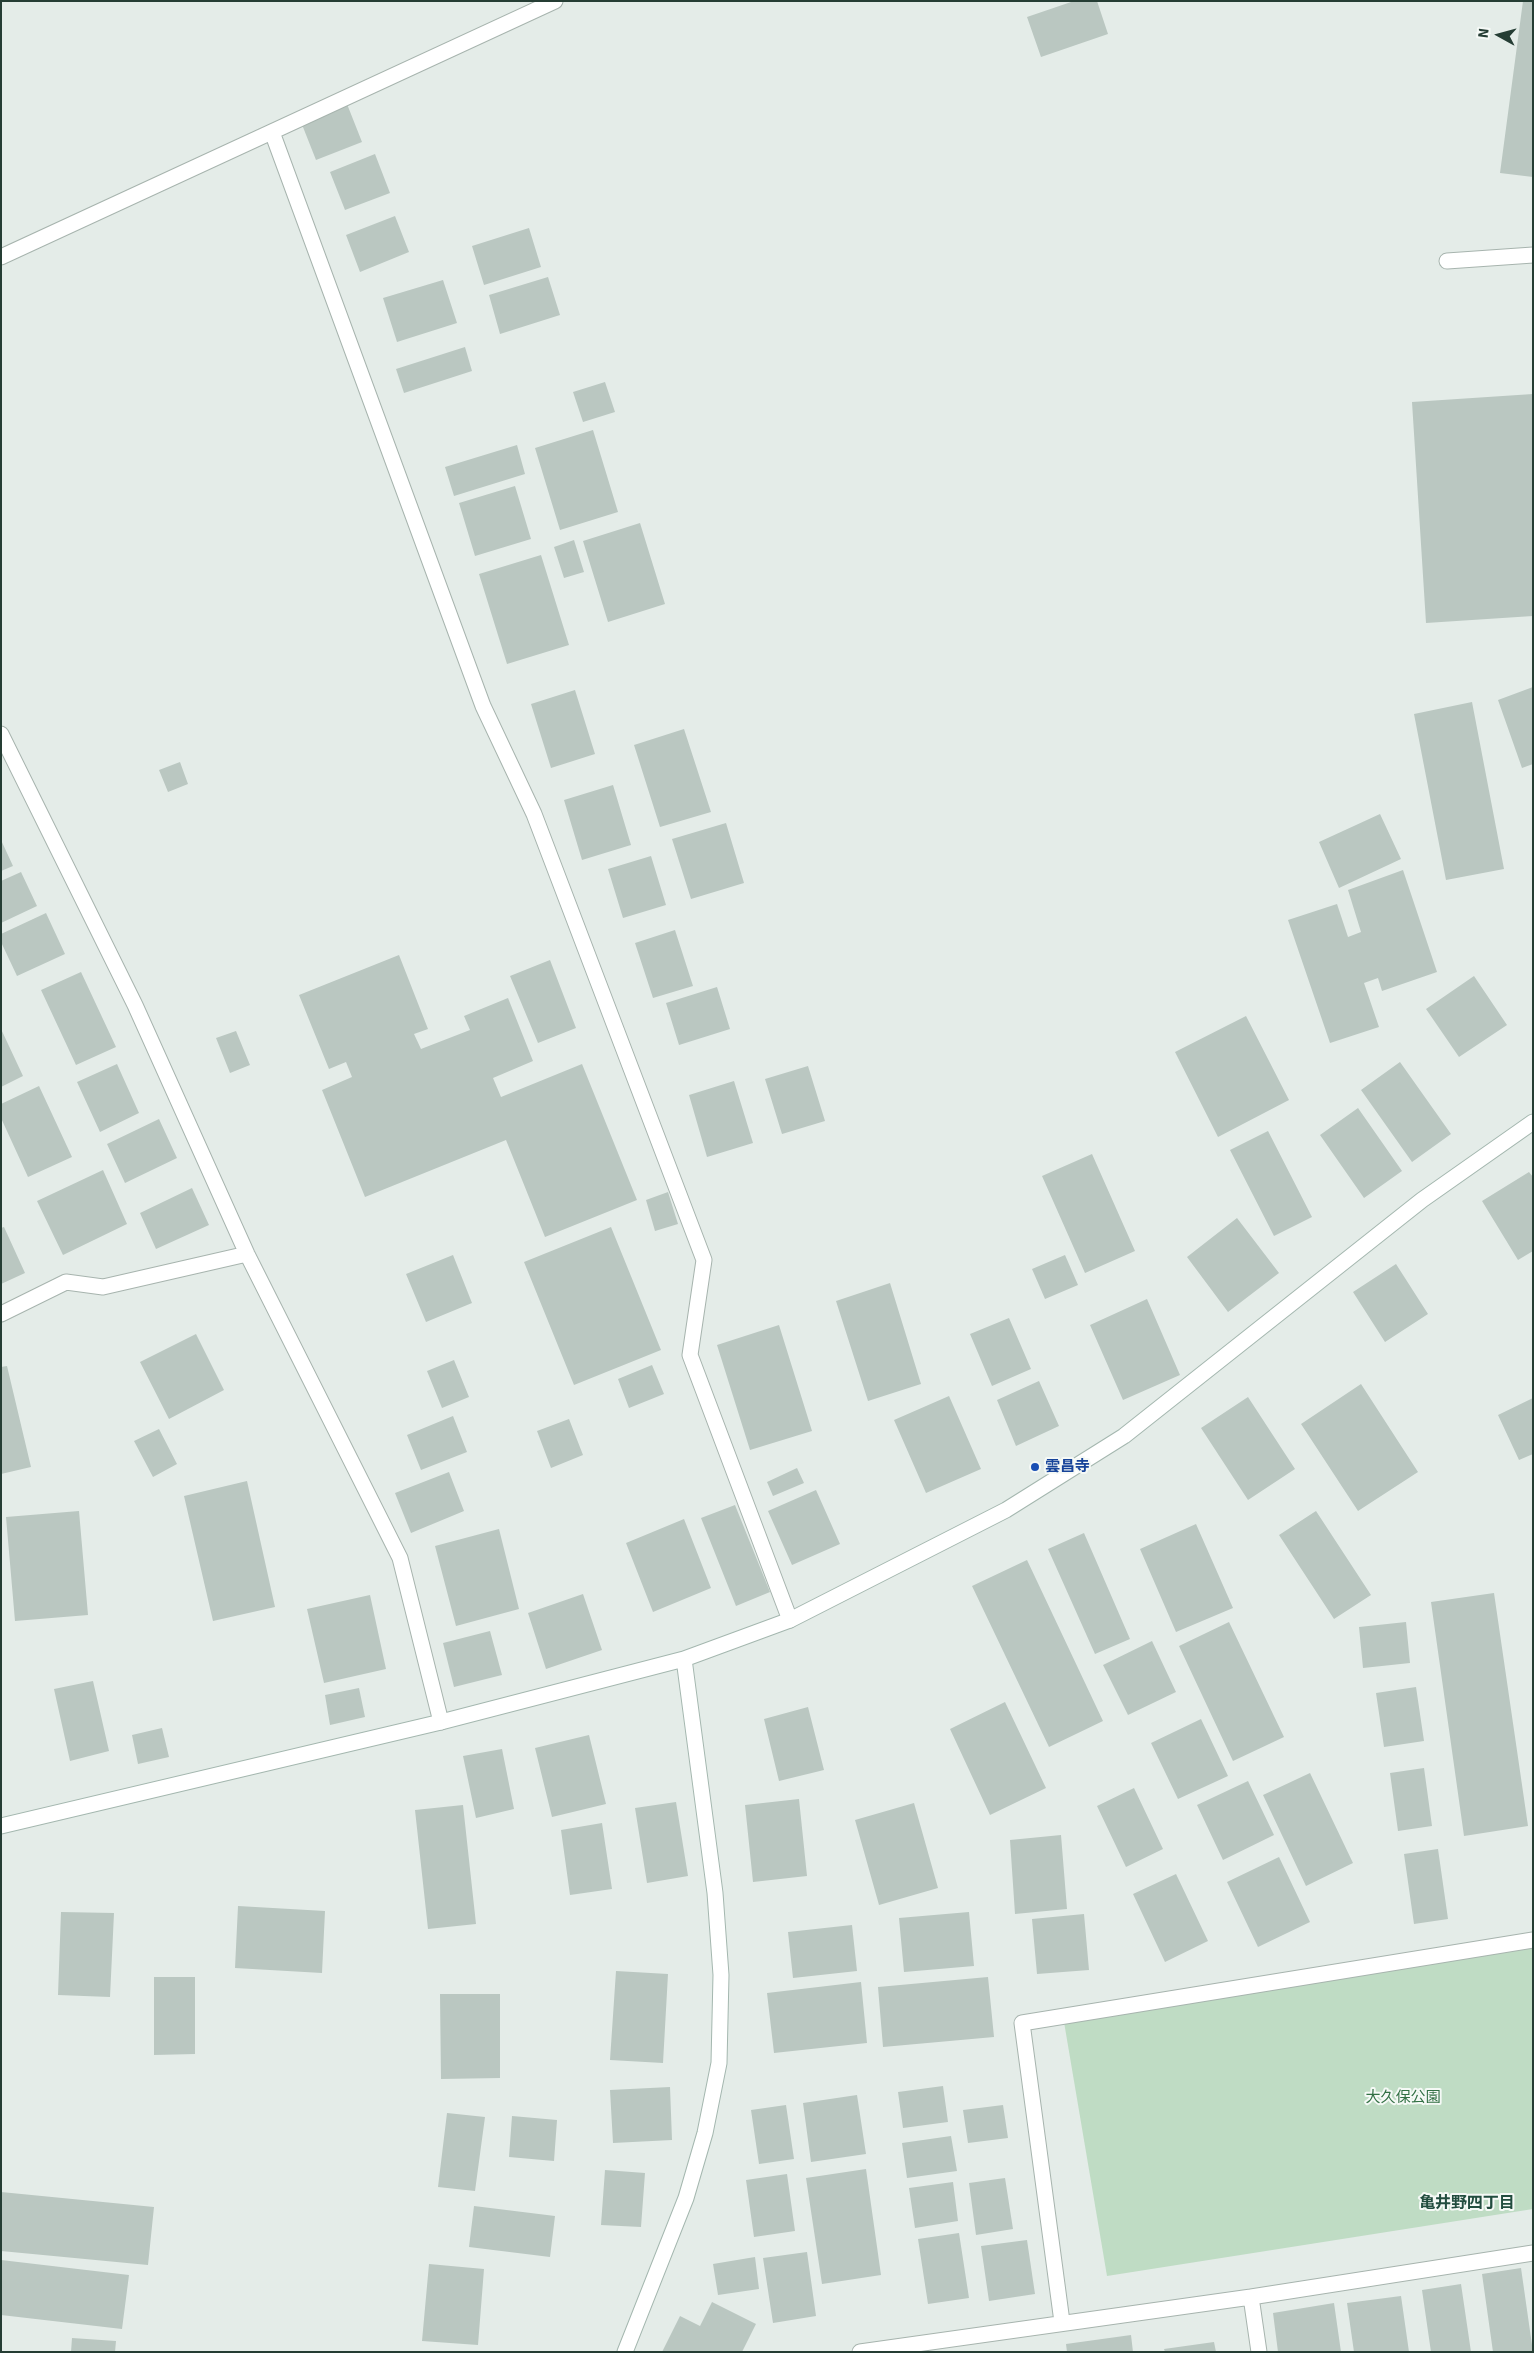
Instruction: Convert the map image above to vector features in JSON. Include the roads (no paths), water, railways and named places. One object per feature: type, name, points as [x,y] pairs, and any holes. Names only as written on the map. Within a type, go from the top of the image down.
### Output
[{"type":"street","points":[[1,257],[555,1]]},
{"type":"street","points":[[272,132],[483,706],[534,814],[704,1260],[690,1355],[790,1620]]},
{"type":"street","points":[[1447,261],[1533,255]]},
{"type":"street","points":[[1,734],[135,1005],[247,1254],[400,1558],[441,1722]]},
{"type":"street","points":[[1,1826],[441,1722],[684,1659],[790,1620],[1006,1510],[1124,1436],[1422,1200],[1533,1122]]},
{"type":"street","points":[[1,1314],[66,1282],[103,1287],[247,1254]]},
{"type":"street","points":[[625,2352],[686,2198],[705,2133],[719,2063],[721,1975],[715,1893],[684,1659]]},
{"type":"street","points":[[1062,2322],[1022,2023],[1533,1940]]},
{"type":"street","points":[[860,2352],[1062,2322],[1251,2297],[1533,2253]]},
{"type":"street","points":[[1251,2297],[1259,2352]]},
{"type":"place","name":"雲昌寺","points":[[1035,1467]]},
{"type":"district","name":"亀井野四丁目","points":[[1467,2204]]},
{"type":"park label","name":"大久保公園","points":[[1403,2098]]}]
